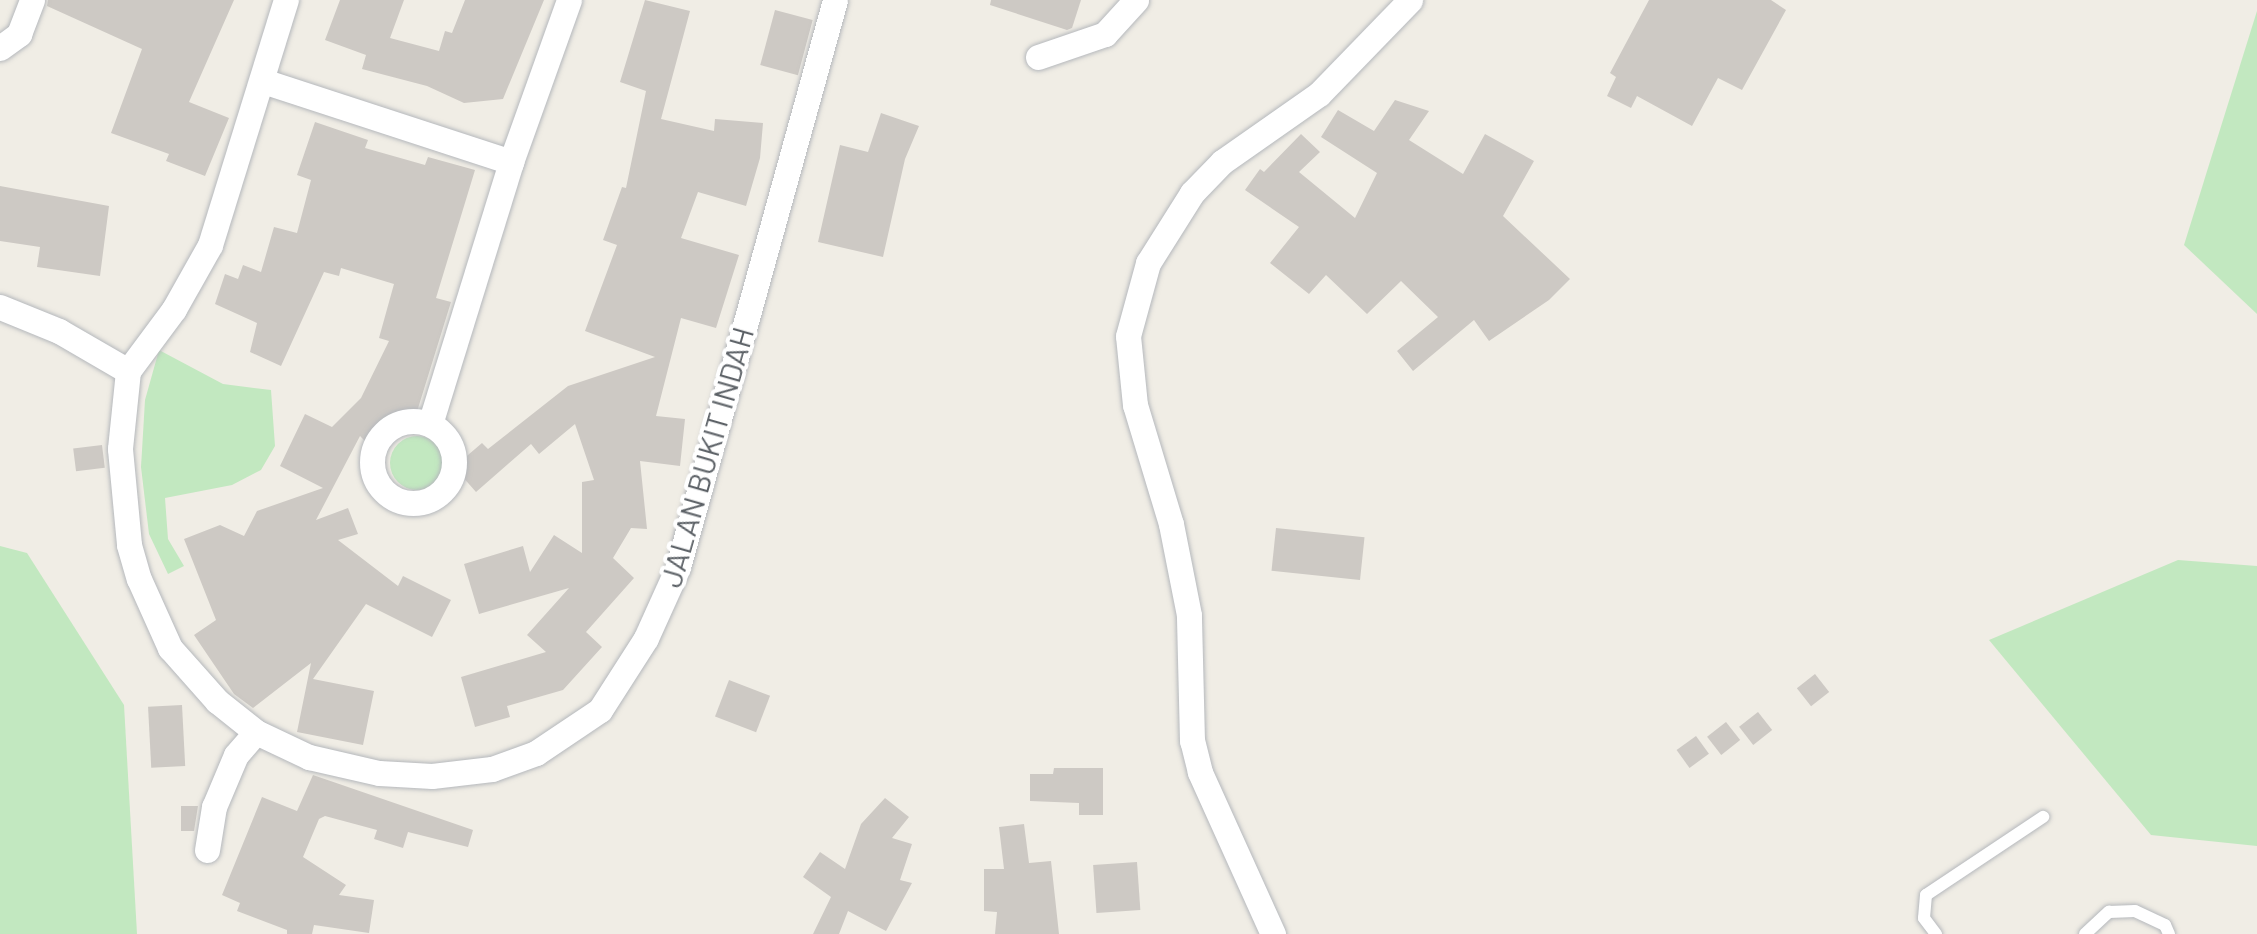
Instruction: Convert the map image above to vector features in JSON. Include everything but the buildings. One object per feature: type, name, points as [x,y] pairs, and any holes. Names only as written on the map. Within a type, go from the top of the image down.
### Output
[{"type":"street","points":[[0,48],[19,34],[32,0]]},
{"type":"street","points":[[0,307],[59,331],[128,371],[174,309],[210,246],[286,0]]},
{"type":"street","points":[[430,424],[511,162],[569,0]]},
{"type":"street","name":"JALAN BUKIT INDAH","points":[[128,371],[120,449],[127,531],[139,579],[170,648],[187,673],[256,732],[309,757],[379,773],[432,776],[492,769],[536,753],[600,710],[646,638],[678,567],[835,0]]},
{"type":"street","points":[[1038,57],[1105,34],[1136,0]]},
{"type":"street","points":[[1273,934],[1200,772],[1192,741],[1189,615],[1171,524],[1135,406],[1128,336],[1148,263],[1192,193],[1222,162],[1319,94],[1410,0]]},
{"type":"street","points":[[263,80],[511,162]]},
{"type":"street","points":[[207,850],[214,806],[236,755],[256,732]]},
{"type":"lane","points":[[1936,934],[1924,918],[1926,895],[2044,816]]},
{"type":"lane","points":[[2085,934],[2108,912],[2135,912],[2165,925],[2168,934]]},
{"type":"green space","points":[[2257,11],[2257,314],[2184,245]]},
{"type":"green space","points":[[159,350],[223,384],[271,390],[275,446],[261,470],[232,485],[165,498],[168,539],[184,566],[168,574],[149,534],[141,467],[145,400]]},
{"type":"green space","points":[[417,436],[436,444],[444,463],[436,482],[417,490],[398,482],[390,463],[398,444]]},
{"type":"green space","points":[[0,546],[27,553],[124,705],[137,934],[0,934]]},
{"type":"green space","points":[[2178,560],[2257,566],[2257,846],[2151,835],[1989,640]]}]
